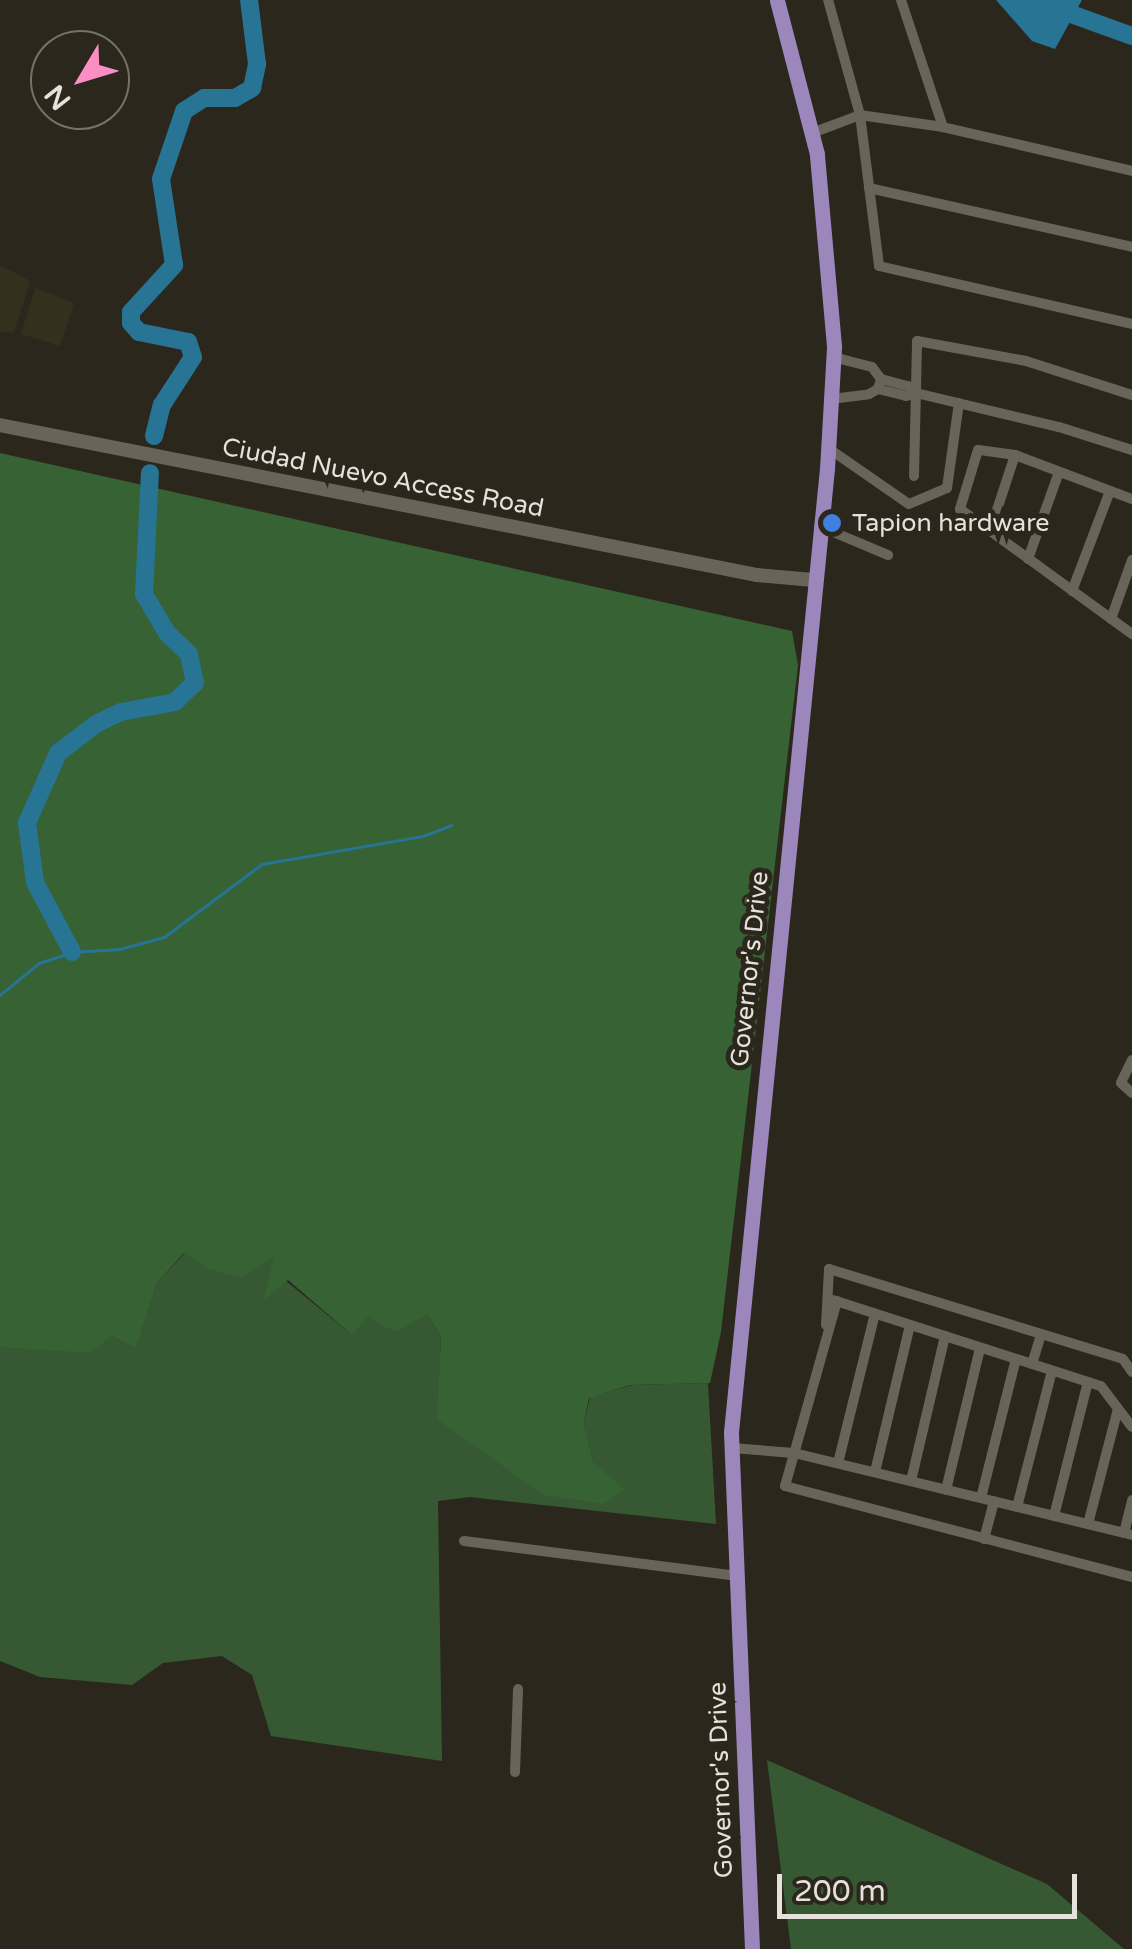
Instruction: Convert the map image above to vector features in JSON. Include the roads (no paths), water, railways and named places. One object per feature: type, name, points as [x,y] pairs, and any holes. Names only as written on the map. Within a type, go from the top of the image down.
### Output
[{"type":"main road","name":"Governor's Drive","points":[[752,1949],[732,1448],[828,448],[833,357],[830,262],[812,132],[776,0]]},
{"type":"street","points":[[828,0],[860,115],[879,266],[1132,324]]},
{"type":"street","points":[[901,0],[942,127]]},
{"type":"street","points":[[812,132],[860,115],[942,127],[1132,172]]},
{"type":"street","points":[[868,188],[1132,247]]},
{"type":"street","points":[[914,476],[917,341],[1026,361],[1132,395]]},
{"type":"street","points":[[833,357],[872,367],[880,384],[906,396],[916,393],[959,403],[1132,450]]},
{"type":"street","points":[[831,399],[853,399],[880,384]]},
{"type":"street","points":[[828,448],[909,504],[946,488],[959,403]]},
{"type":"street","name":"Ciudad Nuevo Access Road","points":[[0,425],[813,586]]},
{"type":"street","points":[[1132,499],[1015,455],[978,450],[960,509],[1132,634]]},
{"type":"street","points":[[990,531],[1015,455]]},
{"type":"street","points":[[1028,559],[1059,472]]},
{"type":"street","points":[[1072,591],[1110,491]]},
{"type":"street","points":[[820,526],[888,555]]},
{"type":"street","points":[[1111,619],[1132,560]]},
{"type":"street","points":[[1132,1060],[1121,1084],[1132,1094]]},
{"type":"street","points":[[1132,1372],[1123,1359],[829,1269],[832,1300],[825,1344],[785,1486],[1132,1577]]},
{"type":"street","points":[[832,1300],[1101,1386],[1132,1427]]},
{"type":"street","points":[[838,1463],[874,1314]]},
{"type":"street","points":[[874,1472],[910,1325]]},
{"type":"street","points":[[1032,1364],[1041,1334]]},
{"type":"street","points":[[911,1481],[945,1336]]},
{"type":"street","points":[[946,1490],[980,1348]]},
{"type":"street","points":[[984,1538],[1016,1359]]},
{"type":"street","points":[[1017,1507],[1052,1370]]},
{"type":"street","points":[[1054,1516],[1088,1382]]},
{"type":"street","points":[[1088,1524],[1118,1409]]},
{"type":"street","points":[[732,1448],[794,1453],[1128,1534],[1132,1500]]},
{"type":"street","points":[[464,1542],[736,1576]]},
{"type":"street","points":[[515,1772],[518,1690]]},
{"type":"water","points":[[996,0],[1082,0],[1055,49],[1032,41]]},
{"type":"waterway","points":[[154,436],[162,405],[193,357],[188,342],[139,332],[131,323],[131,312],[174,265],[161,179],[184,111],[204,98],[235,98],[252,88],[257,64],[249,0]]},
{"type":"waterway","points":[[1051,0],[1071,14],[1132,36]]},
{"type":"waterway","points":[[72,952],[35,882],[27,823],[58,753],[96,724],[121,712],[175,702],[195,683],[189,654],[167,633],[144,594],[150,473]]},
{"type":"waterway","points":[[0,995],[39,963],[72,952],[120,949],[164,937],[262,864],[423,836],[451,825]]},
{"type":"place","name":"Tapion hardware","points":[[832,523]]}]
